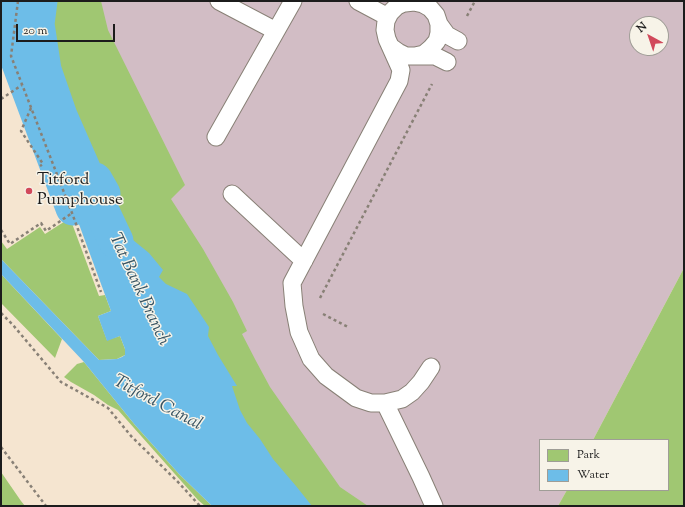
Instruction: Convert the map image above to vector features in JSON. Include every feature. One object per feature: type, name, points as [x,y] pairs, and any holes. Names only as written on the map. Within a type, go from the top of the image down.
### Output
[{"type":"lane","points":[[219,1],[276,31]]},
{"type":"lane","points":[[216,137],[293,1]]},
{"type":"lane","points":[[358,1],[388,17]]},
{"type":"lane","points":[[431,367],[412,392],[402,399],[385,403],[371,403],[356,398],[326,376],[311,359],[300,332],[294,306],[292,283],[399,81],[401,70],[387,39],[385,30],[388,17],[397,6],[407,2],[423,4],[437,13],[447,35],[458,40]]},
{"type":"lane","points":[[415,56],[424,54],[437,41],[440,33],[437,13]]},
{"type":"lane","points":[[391,47],[406,56],[435,56],[447,62]]},
{"type":"lane","points":[[232,194],[304,261]]},
{"type":"lane","points":[[385,403],[434,506]]},
{"type":"path","points":[[18,1],[11,56],[101,292]]},
{"type":"path","points":[[318,302],[435,78]]},
{"type":"path","points":[[1,99],[22,85]]},
{"type":"path","points":[[31,108],[21,131],[43,164],[40,166]]},
{"type":"path","points":[[1,230],[10,244],[40,222],[46,230],[72,213]]},
{"type":"path","points":[[1,313],[61,382],[108,408],[131,436],[200,506]]},
{"type":"path","points":[[321,313],[348,327]]},
{"type":"path","points":[[1,447],[46,506]]},
{"type":"shaded area","points":[[40,1],[684,1],[684,268],[594,439],[539,439],[539,491],[566,491],[558,506],[279,506],[99,205],[60,116],[44,70],[37,24]]},
{"type":"green space","points":[[1,1],[11,1],[5,53],[1,55]]},
{"type":"green space","points":[[40,1],[101,1],[108,30],[185,185],[171,199],[203,249],[233,302],[247,331],[242,334],[256,361],[270,387],[340,487],[368,506],[291,506],[99,205],[60,116],[44,70],[37,24]]},
{"type":"green space","points":[[70,218],[99,296],[105,295],[111,311],[98,316],[107,340],[120,336],[125,349],[125,355],[117,359],[99,360],[1,259],[1,241],[7,249],[40,227],[45,234]]},
{"type":"green space","points":[[684,268],[684,506],[558,506],[566,491],[669,491],[669,439],[594,439]]},
{"type":"green space","points":[[1,274],[62,339],[55,358],[1,303]]},
{"type":"green space","points":[[84,362],[135,425],[179,474],[212,506],[205,506],[198,500],[118,410],[64,377],[77,364]]},
{"type":"green space","points":[[1,472],[21,501],[25,506],[1,506]]},
{"type":"water","name":"Titford Canal","points":[[103,194],[113,217],[133,240],[149,253],[163,270],[159,277],[166,284],[187,294],[209,327],[208,336],[237,386],[232,386],[240,410],[247,423],[273,459],[312,506],[212,506],[179,474],[135,425],[84,362],[1,274],[1,259],[99,360],[117,359],[125,355],[125,349],[120,336],[107,341],[98,316],[111,311],[73,208]]},
{"type":"waterway","points":[[11,1],[7,31],[73,208],[103,194],[95,180]]},
{"type":"waterway","name":"Tat Bank Branch","points":[[40,1],[37,24],[44,70],[60,116],[116,241]]},
{"type":"place","name":"Titford Pumphouse","points":[[29,191]]}]
